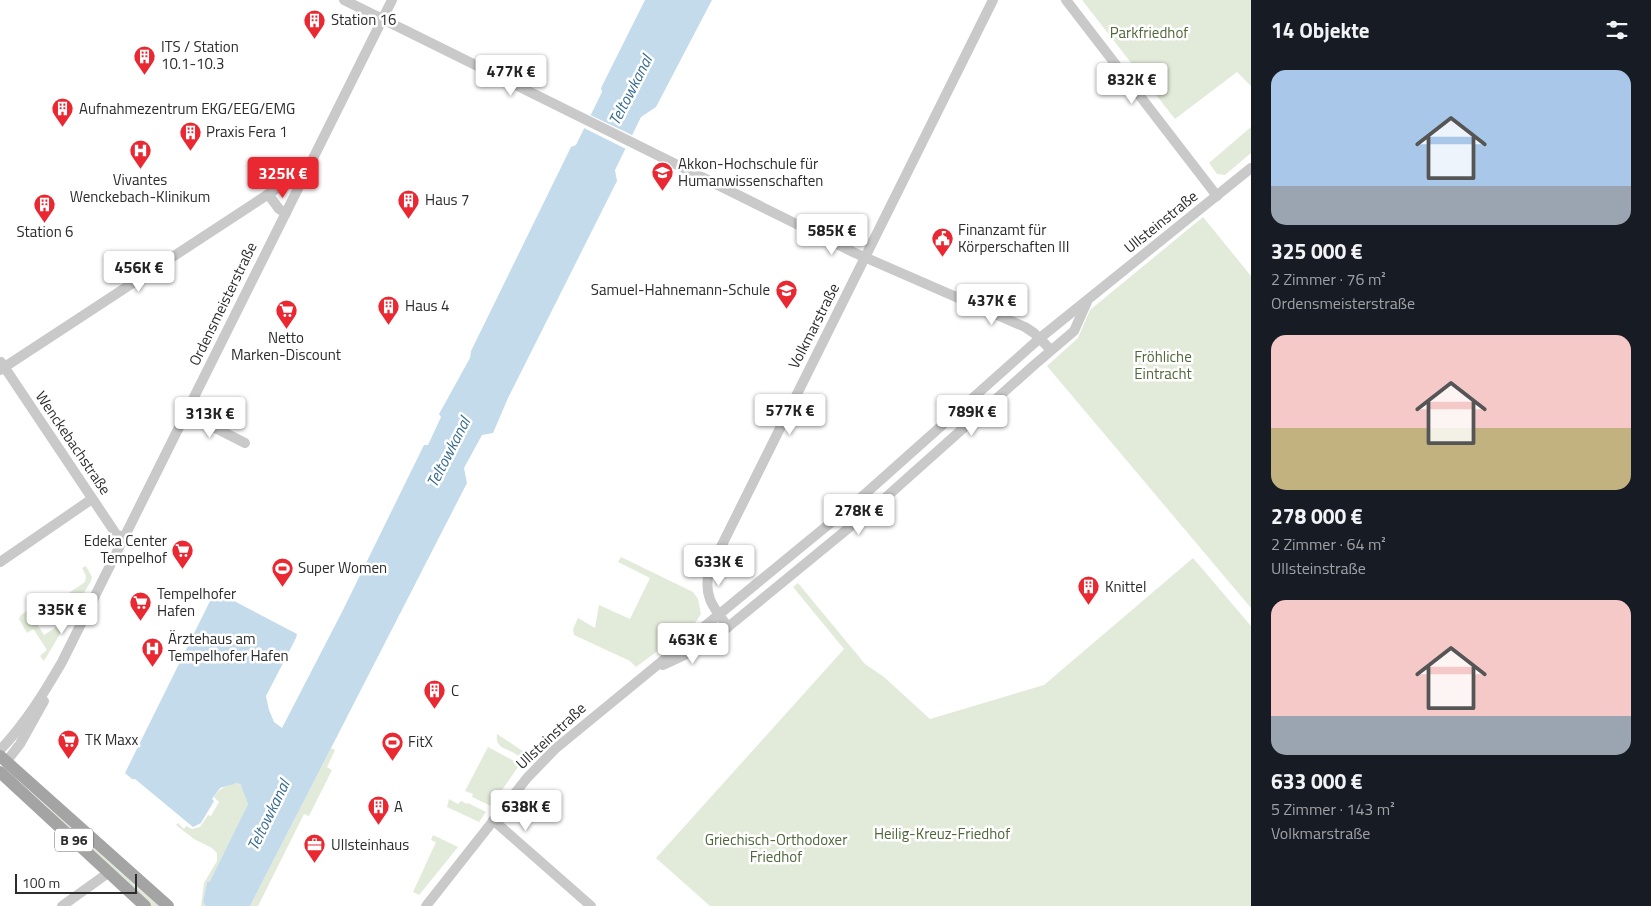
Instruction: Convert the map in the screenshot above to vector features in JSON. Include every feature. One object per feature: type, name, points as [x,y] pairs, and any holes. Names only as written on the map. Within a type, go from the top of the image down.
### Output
[{"type":"main road","name":"B 96","points":[[2,765],[108,873],[145,906]]},
{"type":"main road","name":"B 96","points":[[2,765],[168,906]]},
{"type":"street","points":[[344,0],[865,258],[1025,327],[1040,338],[1051,350]]},
{"type":"street","name":"Ordensmeisterstraße","points":[[2,765],[19,746],[32,724],[392,0]]},
{"type":"street","name":"Volkmarstraße","points":[[718,614],[708,598],[709,572],[993,0]]},
{"type":"street","points":[[1066,0],[1217,196]]},
{"type":"street","name":"Ullsteinstraße","points":[[426,906],[527,778],[551,753],[856,502],[1040,338],[1251,168]]},
{"type":"street","points":[[1,366],[296,176],[302,179]]},
{"type":"street","points":[[268,194],[279,209],[286,213]]},
{"type":"street","name":"Ullsteinstraße","points":[[652,670],[702,647],[890,494],[1074,331],[1088,299]]},
{"type":"street","points":[[1010,365],[1020,377]]},
{"type":"street","name":"Wenckebachstraße","points":[[1,366],[116,534],[124,538]]},
{"type":"street","points":[[186,413],[246,443]]},
{"type":"street","points":[[0,562],[92,499]]},
{"type":"street","points":[[794,553],[804,565]]},
{"type":"street","points":[[718,614],[728,627]]},
{"type":"street","name":"Ordensmeisterstraße","points":[[0,750],[11,738],[55,675]]},
{"type":"street","points":[[493,820],[591,906]]},
{"type":"street","points":[[62,906],[108,873]]},
{"type":"green space","name":"Parkfriedhof","points":[[1082,0],[1251,0],[1251,86],[1237,72],[1175,119]]},
{"type":"green space","points":[[1251,127],[1251,153],[1225,175],[1217,174],[1209,163]]},
{"type":"green space","name":"Fröhliche Eintracht","points":[[1203,217],[1251,276],[1251,608],[1047,366],[1078,338],[1090,310]]},
{"type":"green space","points":[[621,557],[693,592],[698,599],[701,614],[695,623],[636,667],[630,661],[574,635],[573,629],[578,618],[595,628],[599,605],[630,619],[650,578],[618,562]]},
{"type":"green space","points":[[1193,558],[1251,626],[1251,906],[710,906],[656,858],[844,649],[793,587],[798,583],[865,664],[884,677],[930,719],[1044,685]]},
{"type":"green space","points":[[86,566],[92,577],[91,581],[44,661],[40,656],[47,650],[34,630],[27,633],[19,619],[21,615],[42,600],[44,603],[30,613],[44,635],[59,625],[63,619],[61,612],[47,608],[85,582],[86,576],[82,568]]},
{"type":"green space","points":[[54,611],[60,617],[54,623],[48,617]]},
{"type":"green space","points":[[497,734],[529,755],[524,760],[501,747]]},
{"type":"green space","points":[[488,747],[520,764],[491,806],[472,797],[473,794],[465,791]]},
{"type":"green space","points":[[331,748],[335,750],[327,767],[332,770],[309,816],[304,814],[258,906],[250,906]]},
{"type":"green space","points":[[237,783],[243,787],[248,804],[210,881],[207,882],[203,902],[206,906],[201,906],[204,883],[217,861],[217,853],[176,825],[178,823],[184,829],[186,826],[192,829],[200,827],[208,815],[211,816],[219,802],[214,797],[216,794],[224,787]]},
{"type":"green space","points":[[449,799],[458,804],[461,801],[468,803],[486,812],[479,822],[447,807]]},
{"type":"green space","points":[[46,806],[159,906],[151,906],[118,877]]},
{"type":"green space","points":[[433,835],[458,847],[419,895],[413,892],[436,842],[431,840]]},
{"type":"water","name":"Teltowkanal","points":[[645,0],[712,0],[656,107],[641,117],[615,170],[617,181],[508,398],[493,433],[482,435],[464,468],[467,483],[250,906],[206,906],[203,902],[207,882],[210,881],[248,804],[241,785],[237,783],[220,788],[212,799],[214,801],[201,823],[193,827],[135,779],[132,779],[125,773],[215,591],[297,634],[266,696],[274,722],[282,728],[342,612],[424,445],[428,445],[441,417],[439,414],[470,358],[471,351],[571,147],[576,145],[602,92],[601,88]]},
{"type":"pier","points":[[588,114],[634,136],[628,150],[582,127]]},
{"type":"place","name":"Station 16","points":[[315,39]]},
{"type":"place","name":"ITS / Station 10.1-10.3","points":[[145,75]]},
{"type":"place","name":"Aufnahmezentrum EKG/EEG/EMG","points":[[63,128]]},
{"type":"place","name":"Praxis Fera 1","points":[[190,151]]},
{"type":"place","name":"Vivantes Wenckebach-Klinikum","points":[[140,170]]},
{"type":"place","name":"Akkon-Hochschule für Humanwissenschaften","points":[[662,192]]},
{"type":"place","name":"Haus 7","points":[[409,219]]},
{"type":"place","name":"Station 6","points":[[45,223]]},
{"type":"place","name":"Finanzamt für Körperschaften III","points":[[942,258]]},
{"type":"place","name":"Samuel-Hahnemann-Schule","points":[[786,309]]},
{"type":"place","name":"Haus 4","points":[[389,325]]},
{"type":"place","name":"Netto Marken-Discount","points":[[286,329]]},
{"type":"place","name":"Edeka Center Tempelhof","points":[[183,569]]},
{"type":"place","name":"Super Women","points":[[282,587]]},
{"type":"place","name":"Knittel","points":[[1089,606]]},
{"type":"place","name":"Tempelhofer Hafen","points":[[141,622]]},
{"type":"place","name":"Ärztehaus am Tempelhofer Hafen","points":[[152,667]]},
{"type":"place","name":"C","points":[[435,710]]},
{"type":"place","name":"TK Maxx","points":[[69,759]]},
{"type":"place","name":"FitX","points":[[392,761]]},
{"type":"place","name":"A","points":[[378,826]]},
{"type":"place","name":"Ullsteinhaus","points":[[315,864]]},
{"type":"park label","name":"Heilig-Kreuz-Friedhof","points":[[942,834]]},
{"type":"park label","name":"Griechisch-Orthodoxer Friedhof","points":[[776,848]]}]
